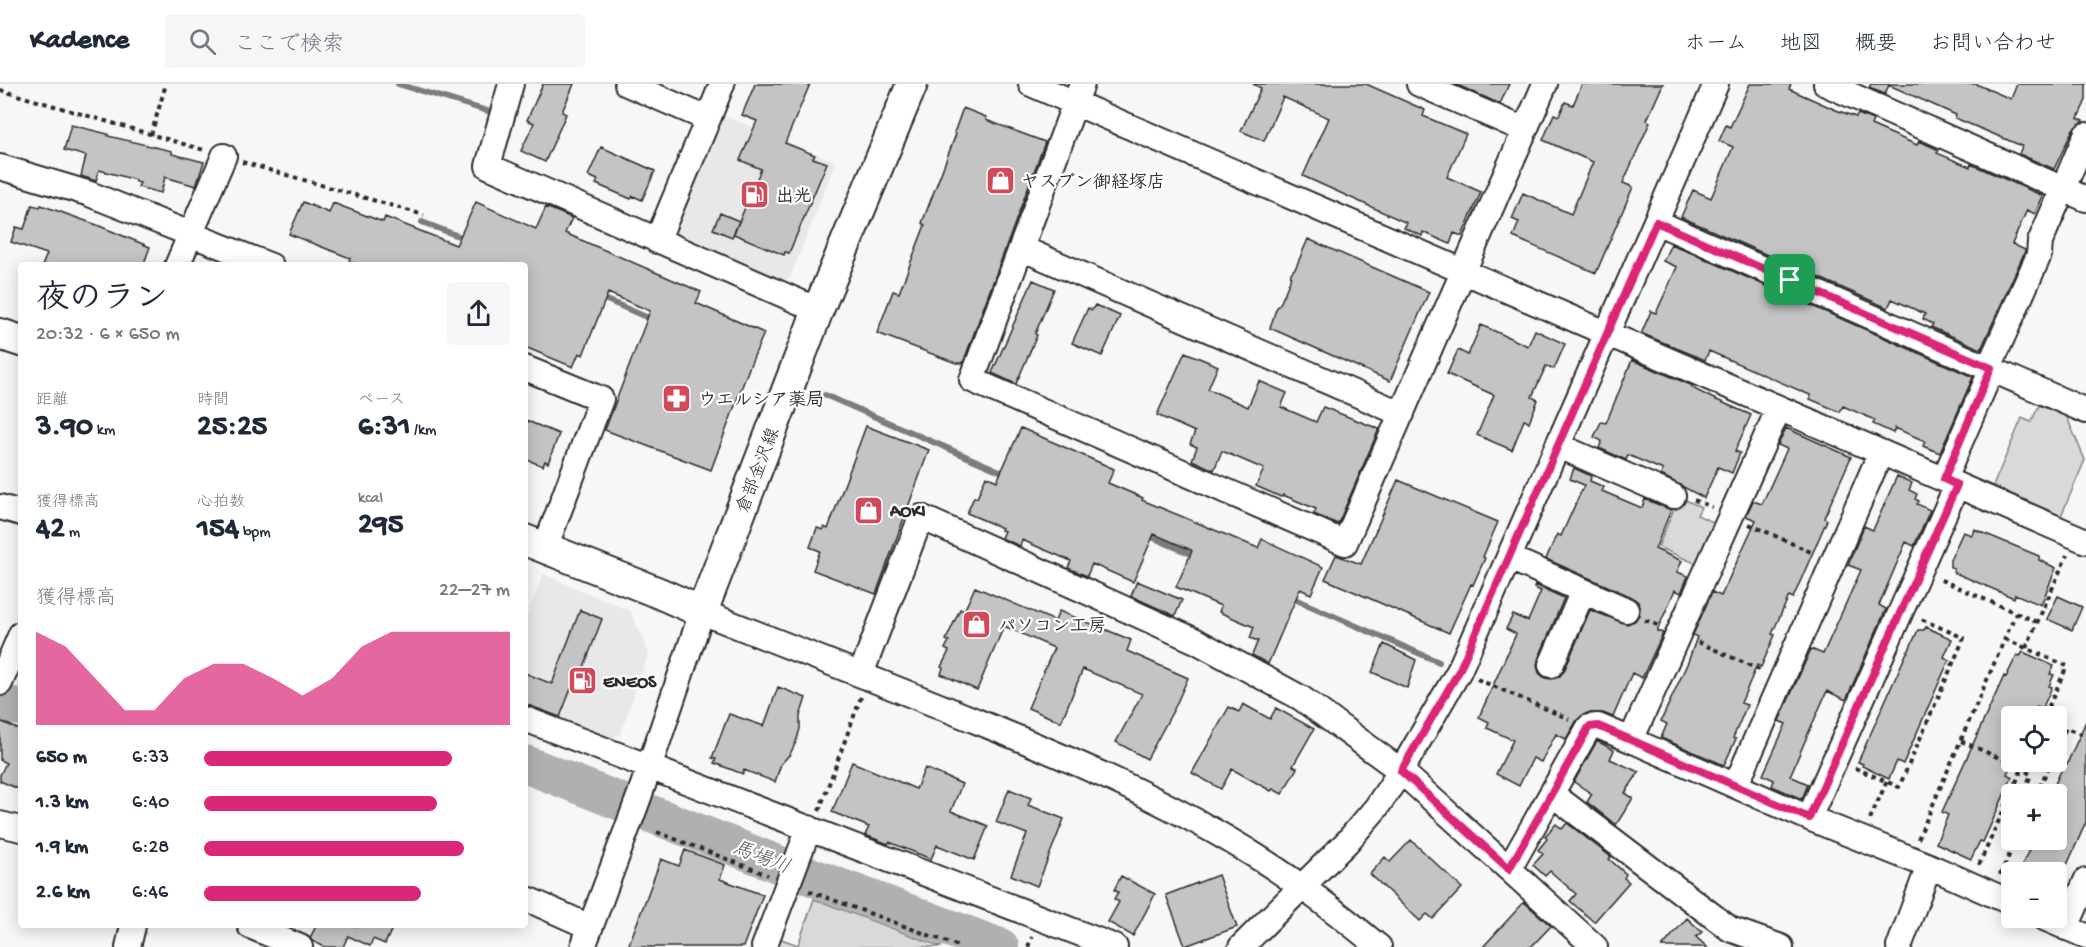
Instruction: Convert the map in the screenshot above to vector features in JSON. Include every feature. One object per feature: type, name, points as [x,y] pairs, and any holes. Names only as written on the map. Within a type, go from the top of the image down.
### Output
[{"type":"main road","name":"倉部金沢線","points":[[702,612],[818,310],[912,84]]},
{"type":"main road","points":[[0,334],[18,340]]},
{"type":"main road","points":[[535,544],[702,612]]},
{"type":"street","points":[[511,84],[488,166],[818,310]]},
{"type":"street","points":[[627,84],[708,119]]},
{"type":"street","points":[[657,241],[722,84]]},
{"type":"street","points":[[1031,84],[1079,94],[1464,270],[1951,482],[2080,546]]},
{"type":"street","points":[[1419,84],[1525,130]]},
{"type":"street","points":[[1079,94],[972,380],[1345,543],[1545,84]]},
{"type":"street","points":[[1240,947],[1347,842],[1376,808],[1401,771],[1459,671],[1716,84]]},
{"type":"street","points":[[1826,84],[2086,199]]},
{"type":"street","points":[[1809,818],[1951,482],[1994,356],[2039,255],[2040,242],[2086,135]]},
{"type":"street","points":[[179,262],[224,156]]},
{"type":"street","points":[[0,167],[87,193],[261,262]]},
{"type":"street","points":[[1656,222],[2086,411]]},
{"type":"street","points":[[1021,248],[1402,414]]},
{"type":"street","points":[[528,370],[601,399],[535,544]]},
{"type":"street","points":[[1631,740],[1779,408]]},
{"type":"street","points":[[1559,446],[1673,496]]},
{"type":"street","points":[[1736,785],[1881,452]]},
{"type":"street","points":[[0,507],[18,512]]},
{"type":"street","points":[[861,685],[921,517],[1196,641],[1301,698],[1401,771],[1595,947]]},
{"type":"street","points":[[1510,558],[1626,610]]},
{"type":"street","points":[[1551,665],[1583,591]]},
{"type":"street","points":[[528,900],[586,937],[630,822],[702,612],[861,685],[1103,774],[1205,826],[1264,861],[1378,947]]},
{"type":"street","points":[[0,683],[18,645]]},
{"type":"street","points":[[528,720],[808,835],[1115,947]]},
{"type":"street","points":[[1509,869],[1589,727],[1598,726],[1809,818],[1928,856],[2001,897]]},
{"type":"street","points":[[1552,794],[1730,928],[1781,947]]},
{"type":"street","points":[[0,824],[18,828]]},
{"type":"street","points":[[764,947],[808,835]]},
{"type":"street","points":[[1899,947],[1928,856]]},
{"type":"street","points":[[2067,923],[2086,881]]},
{"type":"street","points":[[128,947],[133,928]]},
{"type":"street","points":[[255,928],[300,947]]},
{"type":"path","points":[[151,135],[166,84]]},
{"type":"path","points":[[2026,648],[2037,622],[2080,546]]},
{"type":"path","points":[[1943,569],[1939,578],[2037,622]]},
{"type":"path","points":[[1626,610],[1782,680]]},
{"type":"path","points":[[1928,856],[1917,841],[2016,613]]},
{"type":"path","points":[[1835,759],[1899,787],[1964,638],[1921,619]]},
{"type":"path","points":[[2005,639],[2067,666],[2049,706]]},
{"type":"path","points":[[1474,678],[1589,727]]},
{"type":"path","points":[[808,835],[861,685]]},
{"type":"path","points":[[2067,728],[2086,736]]},
{"type":"path","points":[[1961,741],[2001,759]]},
{"type":"path","points":[[2012,850],[2000,876],[1978,867],[2020,772]]},
{"type":"path","points":[[1866,828],[1887,781]]},
{"type":"path","points":[[1028,947],[1031,940]]},
{"type":"shaded area","name":"出光","points":[[720,114],[836,162],[790,278],[778,283],[678,240],[674,228]]},
{"type":"shaded area","points":[[2040,404],[2066,415],[2085,460],[2061,516],[1993,486],[2022,418],[2031,422]]},
{"type":"shaded area","points":[[1679,497],[1701,507],[1697,515],[1715,523],[1697,564],[1658,547]]},
{"type":"shaded area","name":"ENEOS","points":[[543,574],[630,611],[649,653],[620,734],[608,740],[528,710],[528,613]]},
{"type":"shaded area","points":[[814,899],[942,947],[773,947],[776,937],[798,945]]},
{"type":"building","points":[[543,84],[574,84],[562,112],[566,114],[545,162],[521,151],[534,123],[527,120]]},
{"type":"building","points":[[755,84],[810,84],[785,143],[815,155],[813,158],[827,163],[789,253],[785,252],[784,255],[734,234],[761,169],[740,160],[757,121],[742,115]]},
{"type":"building","points":[[1253,84],[1366,84],[1425,110],[1423,116],[1466,134],[1447,177],[1481,192],[1462,236],[1454,233],[1450,244],[1423,232],[1422,236],[1404,228],[1407,223],[1303,176],[1329,118],[1283,97],[1264,141],[1241,131],[1261,88]]},
{"type":"building","points":[[1455,84],[1509,84],[1500,104]]},
{"type":"building","points":[[1582,84],[1663,84],[1647,120],[1650,122],[1623,183],[1633,187],[1596,273],[1513,237],[1519,222],[1512,219],[1523,193],[1571,214],[1593,162],[1543,140],[1554,114],[1559,116],[1565,102],[1573,105]]},
{"type":"building","points":[[1750,84],[1791,84],[1789,89],[1836,110],[1856,117],[1858,114],[1873,120],[1871,125],[1917,145],[1919,141],[1939,150],[1937,153],[1970,167],[1971,164],[2043,196],[2035,214],[2027,210],[2012,244],[2025,251],[1981,349],[1931,327],[1933,324],[1923,319],[1925,314],[1892,299],[1888,308],[1681,217],[1693,190],[1711,198],[1733,147],[1719,141],[1726,125],[1730,127]]},
{"type":"building","points":[[1871,84],[1976,84],[2011,99],[2017,84],[2086,84],[2086,100],[2078,118],[2083,120],[2073,129],[2054,169],[2019,154],[2022,146],[1955,118],[1956,115],[1889,85],[1885,94],[1869,88]]},
{"type":"building","points":[[963,108],[986,117],[986,120],[1045,142],[963,363],[956,363],[877,333],[893,291],[899,293],[925,225],[922,223],[956,134],[954,133]]},
{"type":"building","points":[[71,125],[172,151],[172,154],[204,162],[196,186],[165,177],[161,193],[138,187],[140,183],[136,180],[99,170],[96,181],[81,176],[86,156],[64,150]]},
{"type":"building","points":[[601,147],[655,171],[642,200],[633,196],[631,199],[596,184],[598,180],[588,176]]},
{"type":"building","points":[[303,202],[329,213],[333,203],[383,222],[385,217],[456,245],[476,202],[536,229],[546,207],[572,218],[565,233],[701,292],[696,303],[764,333],[711,470],[605,430],[650,311],[608,293],[583,355],[579,353],[573,367],[528,348],[528,262],[351,262],[350,258],[289,234]]},
{"type":"building","points":[[32,205],[40,207],[41,205],[150,247],[144,262],[44,262],[47,254],[11,242],[16,227],[24,229]]},
{"type":"building","points":[[720,213],[739,221],[732,237],[713,229]]},
{"type":"building","points":[[1308,239],[1429,292],[1390,381],[1270,328],[1291,273]]},
{"type":"building","points":[[1671,244],[1973,377],[1940,453],[1923,446],[1925,441],[1895,428],[1893,433],[1873,424],[1875,420],[1843,406],[1840,412],[1810,399],[1810,395],[1709,351],[1705,360],[1643,334],[1651,311],[1656,313],[1677,267],[1663,261]]},
{"type":"building","points":[[1033,280],[1054,289],[1016,384],[992,373]]},
{"type":"building","points":[[1095,305],[1120,316],[1102,356],[1072,343],[1088,308],[1092,310]]},
{"type":"building","points":[[1481,325],[1528,346],[1535,330],[1565,344],[1554,369],[1546,366],[1532,397],[1538,400],[1529,422],[1524,420],[1512,450],[1477,435],[1494,395],[1447,374],[1458,350],[1468,355]]},
{"type":"building","points":[[1185,352],[1218,366],[1208,389],[1248,407],[1259,381],[1287,393],[1281,407],[1316,422],[1323,407],[1379,429],[1338,524],[1314,514],[1316,509],[1256,486],[1264,469],[1222,451],[1214,470],[1192,460],[1197,447],[1190,444],[1195,432],[1157,415]]},
{"type":"building","points":[[1632,360],[1693,386],[1692,388],[1712,398],[1751,415],[1735,451],[1740,453],[1732,473],[1718,467],[1704,498],[1661,475],[1663,470],[1628,455],[1626,460],[1599,448],[1602,441],[1594,437],[1601,422],[1606,423]]},
{"type":"building","points":[[528,421],[559,434],[548,463],[545,461],[543,466],[528,460]]},
{"type":"building","points":[[866,426],[929,450],[876,594],[813,570],[820,551],[810,547],[817,528],[828,529]]},
{"type":"building","points":[[1021,428],[1114,469],[1108,483],[1143,498],[1142,500],[1258,548],[1262,539],[1323,567],[1311,594],[1300,589],[1268,664],[1252,655],[1258,641],[1250,638],[1254,627],[1219,612],[1221,606],[1176,587],[1191,550],[1154,534],[1133,582],[1092,564],[1087,576],[1068,568],[1071,561],[1022,540],[1020,546],[1001,538],[1004,531],[1001,530],[1002,528],[967,513],[974,497],[977,498],[986,476],[997,481]]},
{"type":"building","points":[[1786,428],[1851,457],[1793,598],[1789,596],[1772,634],[1775,635],[1761,667],[1757,665],[1741,703],[1747,705],[1733,738],[1736,739],[1724,765],[1661,738],[1667,724],[1661,721],[1688,662],[1697,637],[1693,635],[1712,592],[1721,596],[1756,520],[1746,516],[1753,501],[1762,504],[1787,449],[1778,445]]},
{"type":"building","points":[[1574,468],[1591,476],[1590,481],[1604,487],[1602,491],[1642,508],[1645,499],[1671,510],[1655,549],[1682,561],[1677,572],[1688,576],[1681,593],[1675,590],[1657,631],[1663,633],[1642,678],[1632,673],[1613,717],[1603,713],[1587,713],[1577,720],[1566,739],[1556,734],[1541,762],[1533,758],[1519,786],[1496,774],[1513,740],[1487,728],[1489,722],[1479,717],[1516,634],[1506,629],[1513,615],[1528,621],[1541,591],[1534,588],[1535,585],[1564,598],[1537,666],[1539,673],[1545,678],[1552,679],[1559,677],[1564,671],[1590,610],[1627,624],[1635,621],[1639,615],[1638,602],[1632,597],[1546,559],[1557,534],[1561,536],[1584,485],[1570,479]]},
{"type":"building","points":[[1897,476],[1912,483],[1909,490],[1917,494],[1915,499],[1919,501],[1917,504],[1930,510],[1914,546],[1906,542],[1879,605],[1886,609],[1846,700],[1827,691],[1790,776],[1808,784],[1802,799],[1772,786],[1774,780],[1763,775],[1786,724],[1779,721],[1811,649],[1823,654],[1861,570],[1848,565],[1864,526],[1873,530]]},
{"type":"building","points":[[1398,480],[1498,522],[1483,557],[1485,558],[1449,633],[1325,579],[1336,555],[1361,564]]},
{"type":"building","points":[[1974,529],[2039,556],[2039,560],[2056,568],[2041,605],[2015,594],[2014,598],[1953,572],[1954,568],[1950,567],[1950,560],[1963,532],[1972,535]]},
{"type":"building","points":[[1137,581],[1182,600],[1175,616],[1131,596]]},
{"type":"building","points":[[975,587],[1055,621],[1059,611],[1131,640],[1127,651],[1188,678],[1147,759],[1116,742],[1142,694],[1083,669],[1061,722],[1028,708],[1054,648],[1004,626],[977,690],[941,674],[943,668],[941,667],[949,651],[945,649],[949,641],[946,640],[960,609],[964,611]]},
{"type":"building","points":[[2058,596],[2082,607],[2072,630],[2047,619]]},
{"type":"building","points":[[580,610],[602,619],[578,683],[574,681],[560,717],[528,705],[528,674],[552,684]]},
{"type":"building","points":[[1926,627],[1952,639],[1944,657],[1949,660],[1903,764],[1897,761],[1889,779],[1858,762],[1918,630],[1924,630]]},
{"type":"building","points":[[1384,644],[1416,660],[1407,688],[1372,672]]},
{"type":"building","points":[[2023,652],[2054,666],[2050,674],[2054,675],[2049,686],[2052,687],[2043,706],[2001,706],[2001,772],[2008,772],[2007,774],[2012,777],[2009,784],[2001,784],[2001,802],[1983,842],[1980,841],[1971,859],[1936,843],[1948,815],[1942,812],[2004,676],[2006,677],[2017,655],[2020,656]]},
{"type":"building","points":[[778,687],[806,698],[800,716],[800,729],[796,742],[790,754],[781,764],[775,782],[744,770],[743,774],[714,763],[716,759],[712,758],[729,714],[764,726]]},
{"type":"building","points":[[1243,704],[1270,719],[1276,708],[1314,729],[1293,766],[1297,768],[1282,794],[1273,789],[1271,791],[1232,769],[1221,789],[1192,773],[1229,707],[1239,712]]},
{"type":"building","points":[[0,721],[18,729],[18,789],[0,781],[0,775],[6,763],[0,760]]},
{"type":"building","points":[[2086,721],[2086,822],[2067,865],[2067,862],[2023,862],[2029,850],[2067,850],[2067,784],[2055,784],[2060,772],[2067,772],[2067,764]]},
{"type":"building","points":[[1597,741],[1614,750],[1610,759],[1639,772],[1625,793],[1633,798],[1616,825],[1587,802],[1592,794],[1574,782]]},
{"type":"building","points":[[852,762],[916,789],[925,768],[962,784],[951,811],[988,826],[974,860],[937,845],[931,859],[865,835],[869,827],[832,812]]},
{"type":"building","points":[[1009,789],[1031,798],[1028,805],[1064,819],[1037,886],[1011,875],[1027,834],[996,822]]},
{"type":"building","points":[[1567,823],[1611,857],[1609,859],[1626,874],[1624,878],[1629,882],[1594,922],[1570,901],[1576,894],[1550,871],[1545,876],[1533,865],[1543,854],[1538,850],[1547,839],[1545,836],[1556,824],[1562,829]]},
{"type":"building","points":[[1411,840],[1462,888],[1433,919],[1427,914],[1420,921],[1370,874],[1385,857],[1390,862]]},
{"type":"building","points":[[685,850],[725,865],[720,879],[763,895],[743,947],[628,947],[661,859],[679,866]]},
{"type":"building","points":[[1218,875],[1237,927],[1185,946],[1166,895]]},
{"type":"building","points":[[1121,876],[1155,894],[1133,936],[1108,922],[1119,902],[1114,899],[1118,892],[1114,890]]},
{"type":"building","points":[[1524,902],[1551,926],[1531,947],[1483,947]]},
{"type":"building","points":[[1687,918],[1702,932],[1696,937],[1707,947],[1662,947]]},
{"type":"building","points":[[315,928],[392,928],[385,944],[373,939],[370,946],[348,936],[343,947],[325,947],[310,938]]},
{"type":"waterway","points":[[398,84],[494,113]]},
{"type":"waterway","points":[[422,222],[466,239]]},
{"type":"waterway","points":[[600,297],[653,320]]},
{"type":"waterway","points":[[825,395],[1009,475]]},
{"type":"waterway","points":[[1147,535],[1198,557]]},
{"type":"waterway","points":[[1290,597],[1439,662]]},
{"type":"waterway","name":"馬場川","points":[[0,704],[18,707]]},
{"type":"waterway","name":"馬場川","points":[[528,765],[780,865],[1000,947]]},
{"type":"place","name":"ヤスブン御経塚店","points":[[1000,181]]},
{"type":"place","name":"出光","points":[[755,195]]},
{"type":"place","name":"ウエルシア薬局","points":[[677,399]]},
{"type":"place","name":"AOKI","points":[[869,510]]},
{"type":"place","name":"パソコン工房","points":[[977,625]]},
{"type":"place","name":"ENEOS","points":[[582,681]]},
{"type":"route","points":[[1656,222],[1790,280],[1991,368],[1944,479],[1957,485],[1809,818],[1598,726],[1589,727],[1509,869],[1401,771],[1459,671],[1656,222]]}]
